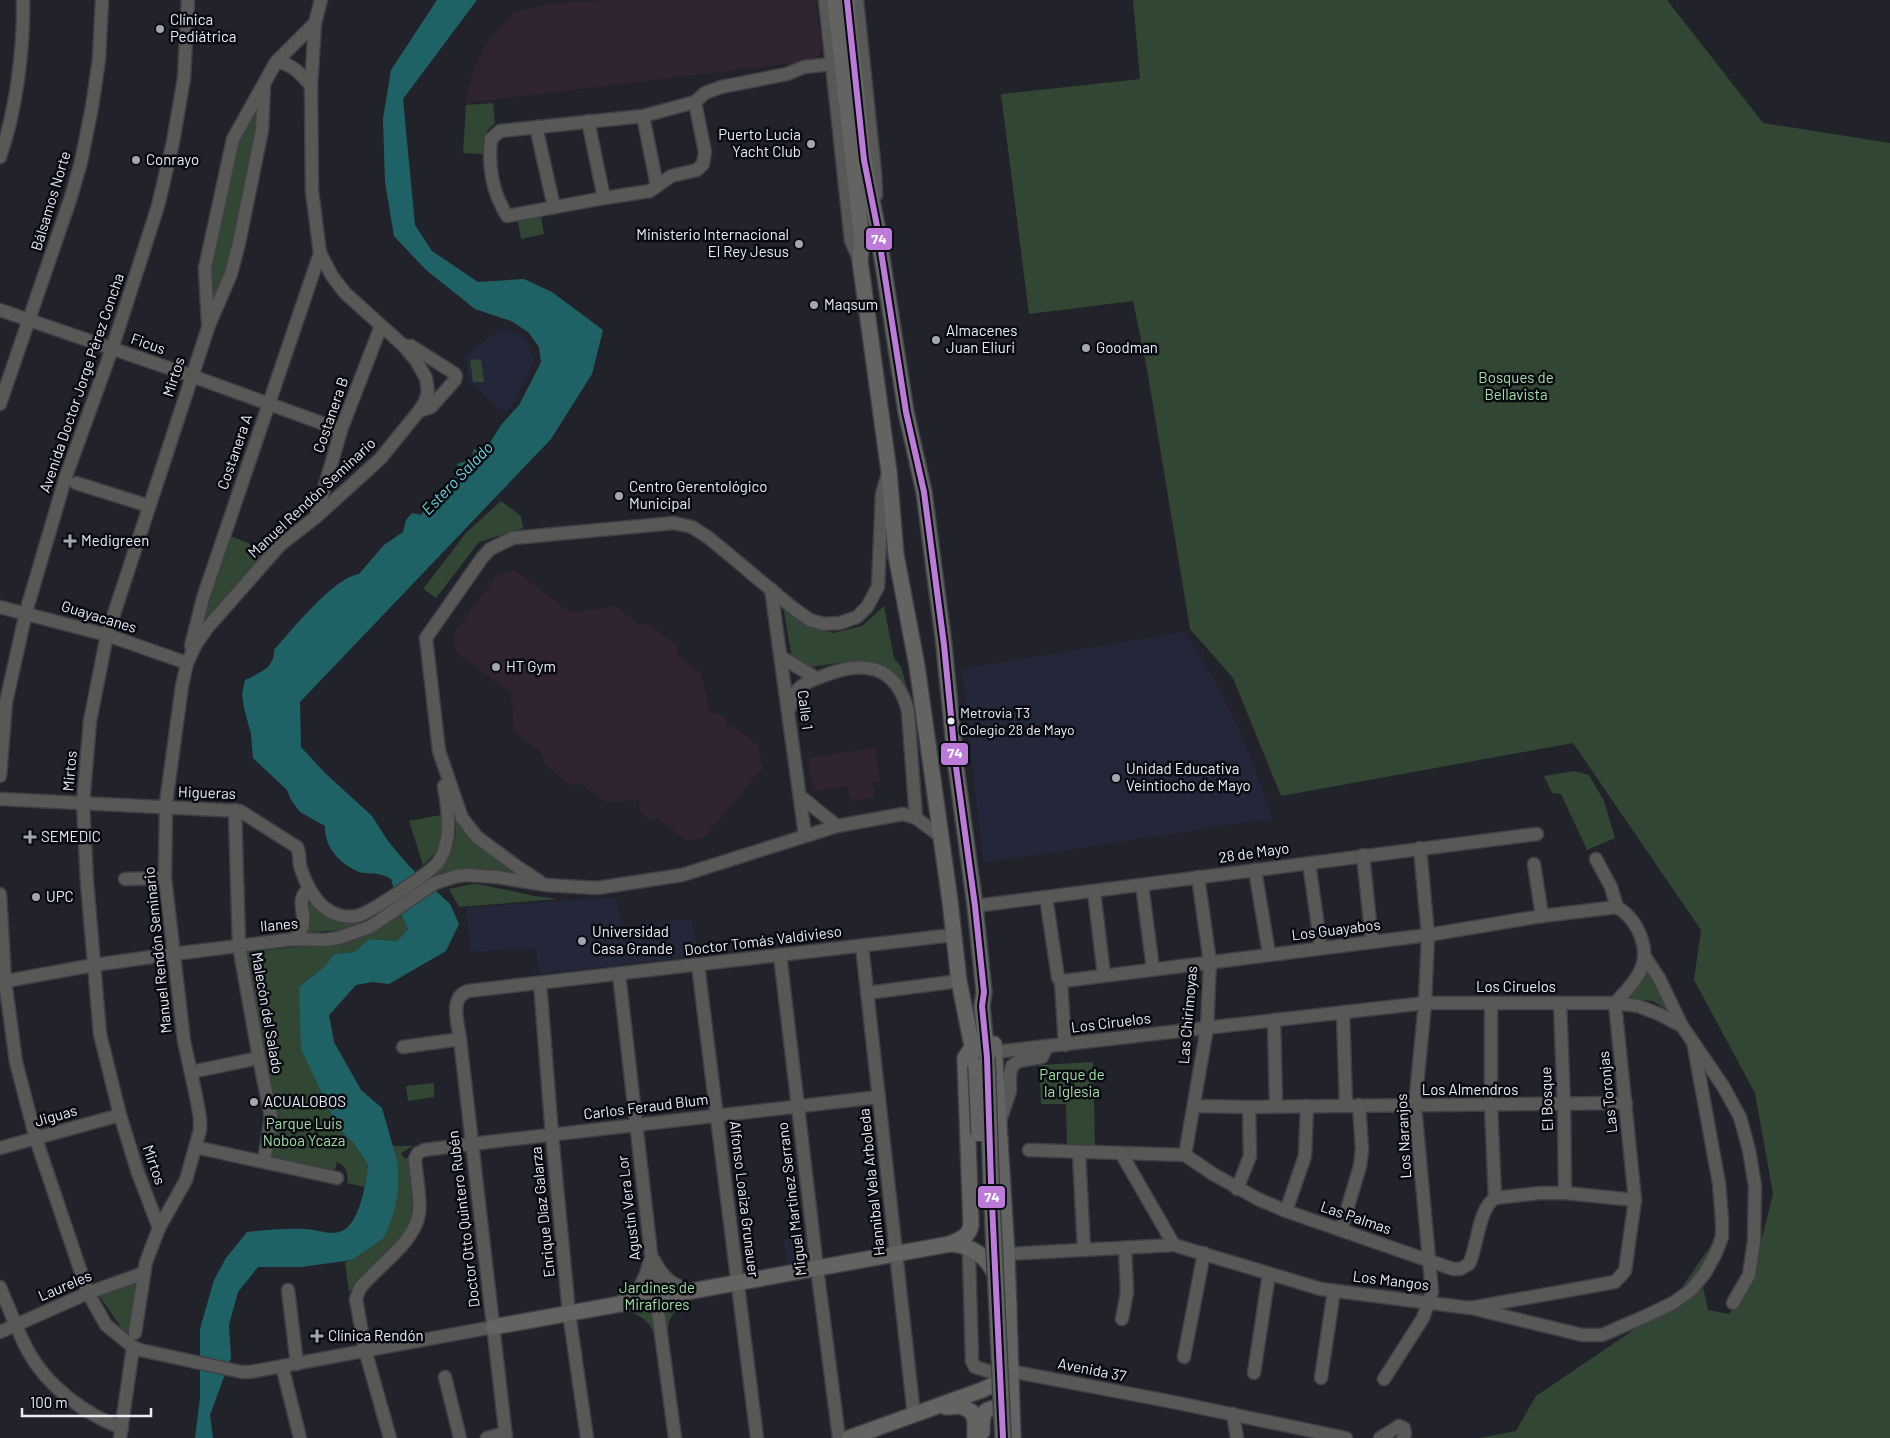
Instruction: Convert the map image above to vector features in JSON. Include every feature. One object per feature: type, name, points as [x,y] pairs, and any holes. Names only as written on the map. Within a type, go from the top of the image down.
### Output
[{"type":"main road","points":[[846,0],[859,161],[862,240],[860,261],[889,472],[896,555],[917,666],[950,901],[959,980],[973,1046],[986,1058],[999,1124],[1008,1254],[1009,1304],[992,1378]]},
{"type":"main road","points":[[828,1],[859,161],[876,220],[906,412],[924,492],[944,645],[959,795],[975,906],[984,992],[982,1006],[1003,1438]]},
{"type":"main road","points":[[950,1244],[966,1236],[970,1231],[971,1212],[965,1058],[973,1046]]},
{"type":"main road","points":[[986,1058],[993,1438]]},
{"type":"main road","points":[[971,1212],[980,1220],[990,1222],[1000,1218],[1005,1207]]},
{"type":"main road","points":[[493,1327],[950,1244],[959,1244],[972,1249],[986,1261],[996,1276],[1009,1304]]},
{"type":"main road","points":[[986,1261],[990,1274],[992,1378],[1012,1416],[1013,1438]]},
{"type":"main road","points":[[849,1438],[920,1413],[992,1378]]},
{"type":"main road","points":[[920,1413],[952,1406],[968,1409],[974,1416],[975,1438]]},
{"type":"main road","points":[[982,1438],[982,1418],[987,1410],[1004,1408],[1012,1416]]},
{"type":"street","points":[[0,157],[5,143],[18,79],[22,47],[23,0]]},
{"type":"street","name":"Bálsamos Norte","points":[[0,404],[82,162],[99,59],[102,0]]},
{"type":"street","name":"Avenida Doctor Jorge Pérez Concha","points":[[0,776],[6,702],[26,612],[65,479],[112,349],[158,206],[173,142],[184,78],[188,0]]},
{"type":"street","name":"Manuel Rendón Seminario","points":[[135,1333],[146,1262],[159,1228],[186,1180],[200,1130],[200,1118],[184,1041],[165,878],[166,808],[182,686],[187,663],[196,644],[208,627],[280,545],[316,517],[376,464],[420,411],[427,396],[426,378],[417,362],[404,346],[345,293],[332,276],[320,253],[312,191],[311,86],[315,23],[321,0]]},
{"type":"street","points":[[857,0],[875,173],[876,220]]},
{"type":"street","points":[[828,1],[833,68],[852,241],[860,261]]},
{"type":"street","name":"Mirtos","points":[[209,324],[205,268],[233,139],[276,62],[315,23]]},
{"type":"street","points":[[276,62],[286,64],[296,70],[311,86]]},
{"type":"street","points":[[695,102],[705,152],[703,164],[697,170],[671,176],[650,192],[604,198],[507,216],[497,200],[489,160],[491,139],[500,131],[643,116],[695,102],[705,93],[721,87],[787,74],[804,67],[833,68]]},
{"type":"street","name":"Mirtos","points":[[159,1228],[138,1173],[120,1114],[100,1034],[87,882],[83,804],[90,721],[107,635],[209,324],[229,279],[239,243],[263,122],[264,86]]},
{"type":"street","points":[[643,116],[657,186]]},
{"type":"street","points":[[588,121],[604,198]]},
{"type":"street","points":[[536,127],[554,207]]},
{"type":"street","name":"Costanera A","points":[[187,663],[203,598],[320,253]]},
{"type":"street","name":"Ficus","points":[[0,310],[341,430]]},
{"type":"street","name":"Costanera B","points":[[316,517],[341,430],[381,326]]},
{"type":"street","points":[[404,346],[411,346],[456,376],[455,380],[431,407],[420,411]]},
{"type":"street","points":[[546,885],[477,837],[469,828],[457,806],[440,751],[433,708],[426,638],[482,558],[490,549],[513,538],[674,523],[696,529],[810,620],[824,624],[840,623],[857,617],[867,607],[878,587],[882,494],[889,472]]},
{"type":"street","points":[[76,483],[149,506]]},
{"type":"street","name":"Calle 1","points":[[771,589],[805,835]]},
{"type":"street","name":"Guayacanes","points":[[0,607],[26,612],[107,635],[187,663]]},
{"type":"street","points":[[781,657],[816,678]]},
{"type":"street","points":[[789,710],[796,692],[803,685],[838,670],[855,667],[875,668],[898,686],[908,711],[916,818]]},
{"type":"street","name":"Higueras","points":[[0,799],[244,812],[297,847],[300,853],[300,868],[309,888],[324,908],[334,914],[359,915],[373,909],[440,861],[449,827],[440,751]]},
{"type":"street","points":[[800,796],[837,826],[903,814],[916,818],[940,836]]},
{"type":"street","name":"Malecón del Salado","points":[[234,810],[239,946],[258,1058],[271,1117],[264,1160]]},
{"type":"street","name":"Ilanes","points":[[3,981],[94,965],[173,954],[294,939],[324,940],[370,927],[435,883],[467,875],[497,876],[546,885],[597,888],[682,875],[837,826]]},
{"type":"street","name":"28 de Mayo","points":[[975,906],[1537,834]]},
{"type":"street","name":"Los Naranjos","points":[[1384,1379],[1416,1330],[1430,1303],[1432,1292],[1415,1106],[1425,1003],[1428,935],[1420,848]]},
{"type":"street","points":[[1362,855],[1372,942]]},
{"type":"street","points":[[1596,858],[1611,887],[1617,907],[1624,911],[1636,926],[1643,940],[1645,957],[1663,985],[1682,1026]]},
{"type":"street","points":[[1309,862],[1321,948]]},
{"type":"street","points":[[1534,864],[1542,916]]},
{"type":"street","points":[[1255,870],[1269,954]]},
{"type":"street","name":"Las Chirimoyas","points":[[1185,1155],[1207,1028],[1210,962],[1198,877]]},
{"type":"street","points":[[125,879],[165,878]]},
{"type":"street","points":[[1142,885],[1153,969]]},
{"type":"street","points":[[294,939],[301,931],[303,925],[301,899],[309,888]]},
{"type":"street","points":[[1094,892],[1104,975]]},
{"type":"street","points":[[0,894],[3,981],[16,1062],[36,1139],[88,1293],[106,1325],[133,1347],[242,1372],[297,1364],[493,1327]]},
{"type":"street","points":[[1046,897],[1060,980],[1065,1045]]},
{"type":"street","name":"Los Guayabos","points":[[1060,980],[1428,935],[1542,916],[1617,907]]},
{"type":"street","name":"Doctor Tomás Valdivieso","points":[[459,997],[463,992],[468,991],[953,936]]},
{"type":"street","name":"Hannibal Vela Arboleda","points":[[862,946],[897,1253],[920,1413]]},
{"type":"street","name":"Miguel Martínez Serrano","points":[[780,955],[839,1438]]},
{"type":"street","points":[[1615,1003],[1634,981],[1645,957]]},
{"type":"street","name":"Alfonso Loaiza Grunauer","points":[[698,965],[757,1438]]},
{"type":"street","name":"Agustín Vera Lor","points":[[619,974],[656,1298],[675,1438]]},
{"type":"street","points":[[867,993],[959,980]]},
{"type":"street","name":"Enrique Díaz Galarza","points":[[540,983],[569,1313],[588,1438]]},
{"type":"street","name":"Doctor Otto Quintero Rubén","points":[[459,997],[456,1006],[505,1436]]},
{"type":"street","name":"Los Ciruelos","points":[[986,1058],[1047,1047],[1425,1003],[1615,1003],[1638,1006],[1682,1026],[1723,1086],[1740,1117],[1749,1150],[1755,1186],[1754,1241],[1749,1275],[1733,1303]]},
{"type":"street","name":"El Bosque","points":[[1560,1003],[1565,1193]]},
{"type":"street","name":"Las Toronjas","points":[[1608,1283],[1615,1282],[1625,1271],[1635,1200],[1615,1003]]},
{"type":"street","points":[[1491,1004],[1491,1106],[1495,1198],[1540,1193],[1565,1193],[1635,1200]]},
{"type":"street","points":[[1343,1012],[1346,1106]]},
{"type":"street","points":[[1274,1020],[1276,1106]]},
{"type":"street","points":[[402,1047],[460,1039]]},
{"type":"street","points":[[1470,1308],[1582,1335],[1602,1335],[1673,1303],[1691,1290],[1705,1273],[1722,1237],[1719,1183],[1693,1043]]},
{"type":"street","name":"Los Ciruelos","points":[[999,1124],[1010,1091],[1012,1066],[1019,1061],[1042,1057],[1047,1047]]},
{"type":"street","points":[[191,1072],[258,1058]]},
{"type":"street","name":"Carlos Feraud Blum","points":[[365,1350],[356,1299],[360,1288],[411,1235],[417,1224],[420,1212],[415,1159],[418,1153],[424,1150],[879,1097]]},
{"type":"street","name":"Los Almendros","points":[[1195,1106],[1626,1104]]},
{"type":"street","points":[[1341,1230],[1360,1166],[1362,1148],[1360,1105]]},
{"type":"street","points":[[1286,1211],[1305,1156],[1307,1106]]},
{"type":"street","points":[[1237,1188],[1250,1156],[1249,1107]]},
{"type":"street","name":"Jiguas","points":[[0,1148],[120,1114]]},
{"type":"street","points":[[195,1147],[264,1160],[337,1178]]},
{"type":"street","points":[[1029,1150],[1185,1155]]},
{"type":"street","points":[[1079,1152],[1084,1250]]},
{"type":"street","points":[[1120,1153],[1174,1245]]},
{"type":"street","name":"Las Palmas","points":[[1185,1155],[1237,1188],[1286,1211],[1453,1269],[1460,1269],[1469,1264],[1485,1209],[1491,1200],[1495,1198]]},
{"type":"street","name":"Los Mangos","points":[[1008,1254],[1174,1245],[1322,1289],[1470,1308],[1608,1283]]},
{"type":"street","points":[[1122,1319],[1126,1292],[1126,1248]]},
{"type":"street","points":[[651,1253],[661,1274],[675,1286],[690,1291]]},
{"type":"street","points":[[616,1304],[636,1292],[645,1279],[651,1253]]},
{"type":"street","points":[[1184,1357],[1204,1253]]},
{"type":"street","points":[[969,1254],[972,1361],[975,1367],[992,1378]]},
{"type":"street","name":"Laureles","points":[[0,1332],[88,1293],[144,1273]]},
{"type":"street","points":[[1254,1373],[1268,1274]]},
{"type":"street","points":[[0,1287],[28,1352],[42,1372],[59,1390],[121,1433],[133,1347]]},
{"type":"street","points":[[288,1290],[297,1364]]},
{"type":"street","points":[[1320,1378],[1334,1291]]},
{"type":"street","points":[[365,1350],[390,1438]]},
{"type":"street","points":[[282,1366],[300,1438]]},
{"type":"street","points":[[445,1377],[460,1438]]},
{"type":"street","name":"Avenida 37","points":[[992,1378],[1168,1401],[1346,1438]]},
{"type":"street","points":[[1233,1414],[1237,1438]]},
{"type":"street","points":[[1380,1438],[1400,1426],[1404,1428],[1405,1434],[1403,1438]]},
{"type":"street","points":[[487,1438],[505,1436]]},
{"type":"shaded area","points":[[621,0],[815,0],[822,47],[817,59],[808,61],[465,103],[472,73],[487,43],[515,12],[554,3]]},
{"type":"shaded area","points":[[502,327],[526,339],[534,361],[515,400],[505,413],[468,381],[466,357]]},
{"type":"shaded area","points":[[514,570],[571,613],[615,606],[638,624],[648,624],[677,646],[678,656],[701,673],[710,714],[717,713],[726,719],[725,726],[732,726],[758,745],[763,767],[705,837],[686,841],[659,818],[650,820],[640,811],[639,800],[605,802],[581,784],[570,785],[544,764],[542,753],[514,732],[511,693],[456,652],[453,634],[498,574]]},
{"type":"shaded area","name":"Unidad Educativa Veintiocho de Mayo","points":[[1184,632],[1216,682],[1243,738],[1273,818],[983,863],[962,669]]},
{"type":"shaded area","points":[[875,748],[880,781],[872,782],[875,797],[851,801],[848,786],[813,791],[808,758]]},
{"type":"shaded area","name":"Universidad Casa Grande","points":[[616,897],[624,934],[642,932],[641,924],[692,919],[698,956],[539,974],[536,948],[470,952],[466,908]]},
{"type":"shaded area","points":[[806,1236],[809,1262],[787,1266],[784,1240]]},
{"type":"green space","name":"Bosques de Bellavista","points":[[1133,0],[1667,0],[1763,123],[1890,143],[1890,1438],[1479,1438],[1516,1431],[1536,1396],[1669,1306],[1718,1235],[1714,1114],[1726,1234],[1703,1287],[1708,1310],[1729,1314],[1750,1286],[1773,1194],[1755,1093],[1694,980],[1701,930],[1573,743],[1281,796],[1233,678],[1190,629],[1147,369],[1133,301],[1029,314],[1001,94],[1140,79]]},
{"type":"green space","points":[[260,83],[262,106],[229,269],[209,324],[206,268],[230,138]]},
{"type":"green space","points":[[493,103],[495,123],[487,131],[484,154],[463,153],[466,105]]},
{"type":"green space","points":[[541,216],[544,234],[521,239],[518,221]]},
{"type":"green space","points":[[481,359],[484,382],[473,382],[470,360]]},
{"type":"green space","points":[[501,501],[521,516],[523,528],[479,542],[436,598],[423,589],[466,533]]},
{"type":"green space","points":[[228,535],[267,551],[193,639]]},
{"type":"green space","points":[[783,606],[813,628],[833,633],[862,626],[884,606],[894,658],[901,667],[908,692],[882,668],[838,663],[810,667],[792,658]]},
{"type":"green space","points":[[1574,771],[1589,775],[1604,801],[1615,838],[1587,850],[1561,794],[1552,793],[1544,776]]},
{"type":"green space","points":[[455,814],[469,836],[518,875],[474,868],[454,870],[432,878],[431,876],[449,855],[455,842]]},
{"type":"green space","points":[[441,815],[442,838],[438,849],[423,865],[409,821]]},
{"type":"green space","points":[[472,884],[558,899],[459,907],[449,889]]},
{"type":"green space","points":[[307,901],[314,907],[339,918],[357,920],[374,917],[351,928],[308,932]]},
{"type":"green space","name":"Parque Luis Noboa Ycaza","points":[[401,914],[408,929],[397,941],[369,939],[354,952],[334,954],[325,966],[299,987],[339,1129],[355,1145],[368,1165],[365,1187],[347,1183],[348,1176],[346,1170],[337,1162],[334,1172],[268,1157],[273,1119],[240,953],[351,941],[375,932]]},
{"type":"green space","points":[[1647,965],[1669,1011],[1653,1001],[1625,998]]},
{"type":"green space","name":"Parque de la Iglesia","points":[[1093,1062],[1095,1145],[1067,1145],[1066,1104],[1041,1104],[1039,1065]]},
{"type":"green space","points":[[434,1083],[434,1097],[408,1101],[406,1086]]},
{"type":"green space","points":[[392,1146],[413,1146],[401,1153],[404,1158],[408,1158],[416,1210],[409,1233],[369,1270],[349,1292],[345,1262],[352,1260],[384,1238],[398,1164]]},
{"type":"green space","name":"Jardines de Miraflores","points":[[669,1274],[686,1281],[689,1298],[671,1317],[668,1332],[654,1334],[646,1321],[633,1313],[623,1310],[616,1297]]},
{"type":"green space","points":[[137,1279],[128,1337],[98,1294]]},
{"type":"water","name":"Estero Salado","points":[[437,0],[477,0],[403,99],[415,225],[432,251],[478,282],[524,279],[552,292],[603,330],[592,374],[551,439],[300,702],[301,747],[325,773],[372,816],[388,841],[408,865],[450,904],[459,924],[446,951],[389,984],[372,982],[356,985],[329,1015],[334,1042],[361,1090],[382,1108],[398,1164],[398,1190],[394,1212],[384,1238],[352,1260],[301,1267],[258,1267],[238,1292],[229,1325],[231,1358],[210,1415],[213,1438],[195,1438],[200,1398],[200,1329],[214,1280],[226,1258],[247,1232],[290,1229],[309,1229],[333,1233],[342,1231],[353,1220],[364,1192],[368,1165],[355,1145],[339,1129],[301,1049],[299,987],[325,966],[334,954],[354,952],[369,939],[397,941],[408,929],[401,914],[391,879],[386,876],[361,872],[350,868],[339,859],[327,840],[325,826],[300,812],[291,800],[287,790],[253,758],[251,734],[242,694],[245,680],[269,666],[274,656],[274,650],[326,594],[337,585],[359,574],[384,545],[403,532],[406,520],[412,513],[421,515],[431,501],[448,488],[453,478],[461,470],[457,464],[466,461],[472,456],[474,449],[483,454],[501,425],[519,405],[541,362],[539,347],[528,332],[511,321],[475,309],[426,270],[394,236],[385,182],[383,119],[391,70]]},
{"type":"transit line","name":"74","points":[[847,0],[864,160],[877,226],[906,412],[924,492],[944,645],[956,767],[975,906],[984,992],[982,1006],[987,1057],[1003,1438]]},
{"type":"place","name":"Clínica Pediátrica","points":[[160,29]]},
{"type":"place","name":"Puerto Lucia Yacht Club","points":[[811,144]]},
{"type":"place","name":"Conrayo","points":[[136,160]]},
{"type":"place","name":"Ministerio Internacional El Rey Jesus","points":[[799,244]]},
{"type":"place","name":"Maqsum","points":[[814,305]]},
{"type":"place","name":"Almacenes Juan Eliuri","points":[[936,340]]},
{"type":"place","name":"Goodman","points":[[1086,348]]},
{"type":"place","name":"Centro Gerentológico Municipal","points":[[619,496]]},
{"type":"place","name":"Medigreen","points":[[70,541]]},
{"type":"place","name":"HT Gym","points":[[496,667]]},
{"type":"place","name":"Metrovia T3 Colegio 28 de Mayo","points":[[951,721]]},
{"type":"place","name":"Unidad Educativa Veintiocho de Mayo","points":[[1116,778]]},
{"type":"place","name":"SEMEDIC","points":[[30,837]]},
{"type":"place","name":"UPC","points":[[36,897]]},
{"type":"place","name":"Universidad Casa Grande","points":[[582,941]]},
{"type":"place","name":"ACUALOBOS","points":[[254,1102]]},
{"type":"place","name":"Clínica Rendón","points":[[317,1336]]}]
